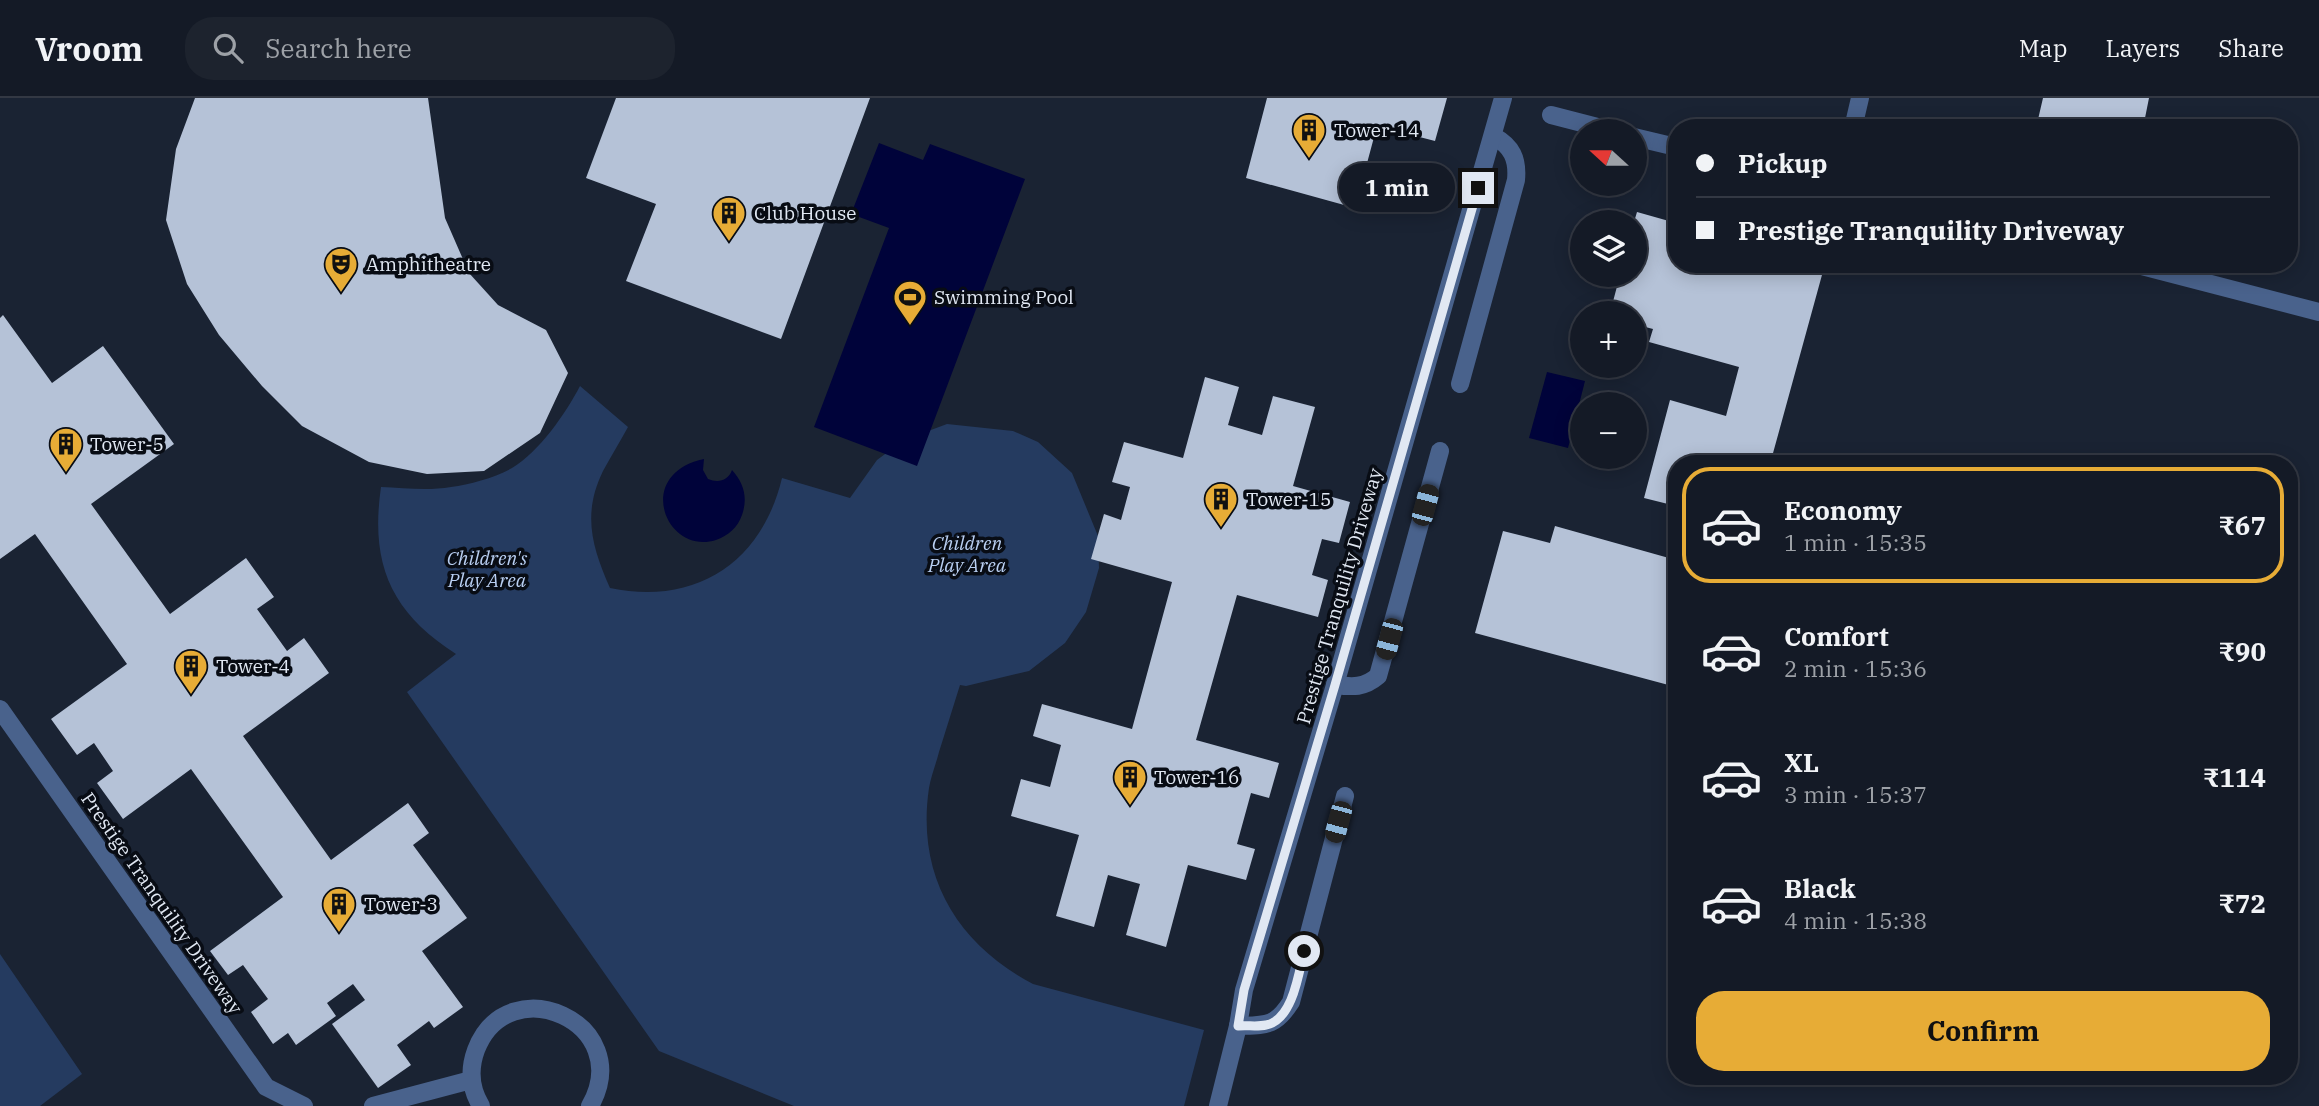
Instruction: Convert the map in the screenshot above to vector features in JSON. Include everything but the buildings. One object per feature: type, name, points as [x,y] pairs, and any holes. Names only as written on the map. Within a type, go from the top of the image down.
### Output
[{"type":"street","name":"Prestige Tranquility Driveway","points":[[1218,1106],[1244,990],[1335,685],[1503,98]]},
{"type":"street","points":[[1855,119],[1860,98]]},
{"type":"street","points":[[1551,116],[1570,121]]},
{"type":"street","points":[[1460,384],[1516,180],[1514,155],[1505,143],[1493,136]]},
{"type":"street","points":[[1647,140],[1668,145]]},
{"type":"street","points":[[2169,273],[2319,312]]},
{"type":"street","points":[[1335,685],[1359,687],[1378,676],[1440,451]]},
{"type":"street","name":"Prestige Tranquility Driveway","points":[[0,709],[266,1087],[303,1106]]},
{"type":"street","points":[[1238,1026],[1269,1025],[1280,1017],[1291,1002],[1345,796]]},
{"type":"street","points":[[481,1106],[471,1080],[472,1060],[479,1041],[492,1025],[510,1013],[531,1008],[553,1010],[572,1018],[588,1033],[597,1053],[601,1073],[597,1095],[590,1106]]},
{"type":"street","points":[[373,1106],[471,1080]]},
{"type":"green space","points":[[580,386],[628,427],[603,471],[591,516],[594,544],[610,588],[641,592],[670,590],[697,583],[721,571],[741,554],[759,533],[772,508],[782,478],[850,498],[877,460],[904,440],[947,424],[1013,431],[1038,442],[1072,473],[1098,536],[1099,568],[1086,612],[1065,643],[1029,671],[966,686],[960,685],[929,788],[929,850],[936,878],[963,928],[1006,968],[1033,984],[1204,1030],[1184,1106],[794,1106],[659,1051],[407,692],[456,654],[433,638],[400,603],[382,562],[379,539],[381,487],[442,488],[490,478],[505,472],[522,461],[542,442]]},
{"type":"green space","points":[[0,954],[82,1074],[40,1106],[0,1106]]},
{"type":"shaded area","name":"Swimming Pool","points":[[879,143],[923,160],[930,144],[1025,179],[917,466],[814,427],[889,228],[851,214]]},
{"type":"shaded area","points":[[1547,372],[1585,381],[1582,392],[1570,392],[1568,448],[1529,438]]},
{"type":"shaded area","points":[[704,459],[703,470],[708,479],[722,480],[728,477],[732,470],[742,485],[745,503],[740,519],[728,533],[716,540],[698,542],[683,536],[672,525],[665,511],[663,495],[669,480],[682,467]]},
{"type":"place","name":"Tower-14","points":[[1309,160]]},
{"type":"place","name":"Club House","points":[[729,243]]},
{"type":"place","name":"Amphitheatre","points":[[341,294]]},
{"type":"place","name":"Swimming Pool","points":[[910,327]]},
{"type":"place","name":"Tower-5","points":[[66,474]]},
{"type":"place","name":"Tower-15","points":[[1221,529]]},
{"type":"place","name":"Tower-4","points":[[191,696]]},
{"type":"place","name":"Tower-16","points":[[1130,807]]},
{"type":"place","name":"Tower-3","points":[[339,934]]},
{"type":"route","points":[[1304,951],[1291,1002],[1280,1017],[1269,1025],[1238,1026],[1244,990],[1478,188]]},
{"type":"park label","name":"Children Play Area","points":[[967,554]]},
{"type":"park label","name":"Children's Play Area","points":[[487,569]]}]
